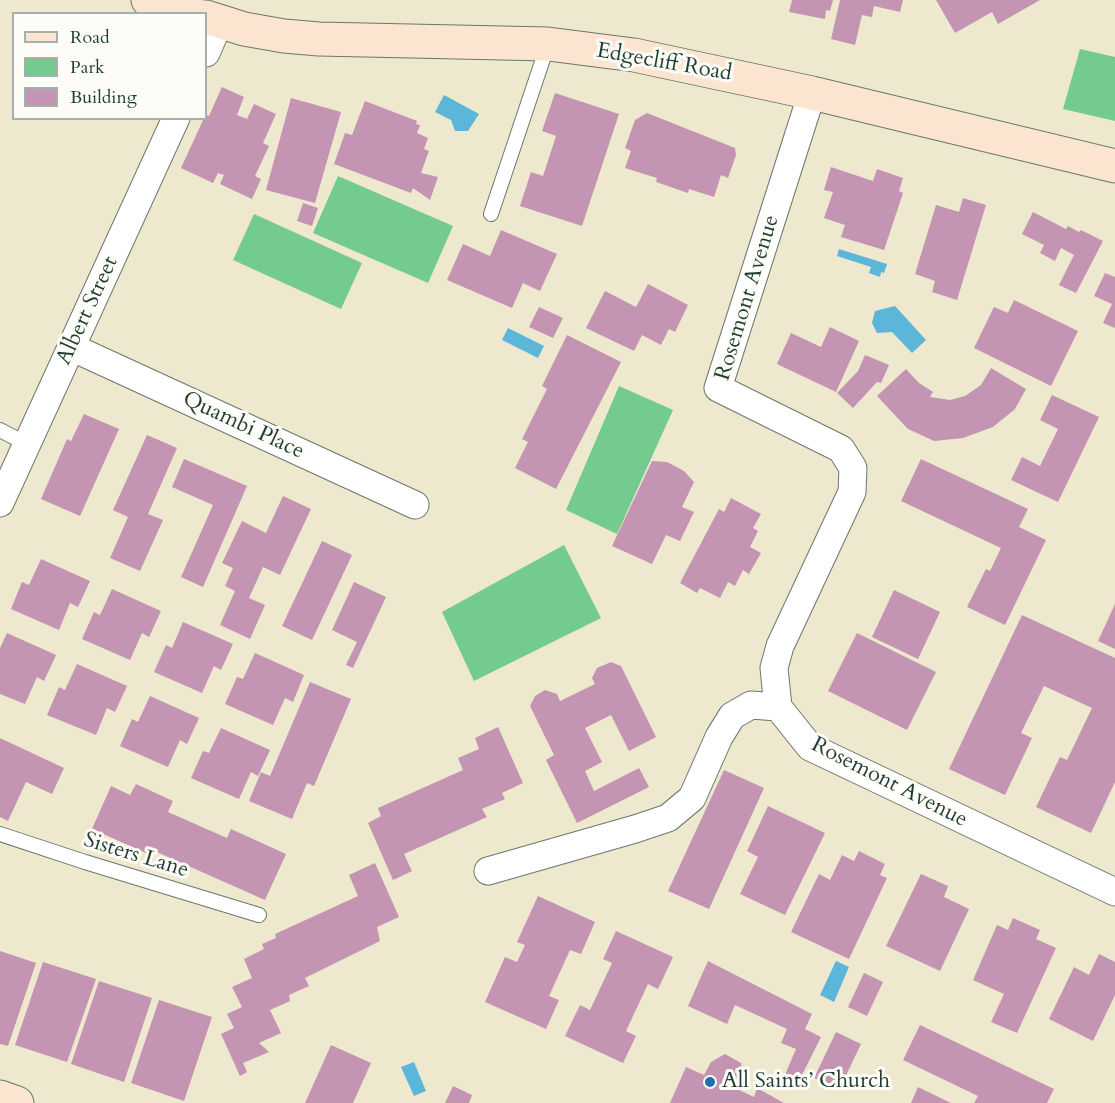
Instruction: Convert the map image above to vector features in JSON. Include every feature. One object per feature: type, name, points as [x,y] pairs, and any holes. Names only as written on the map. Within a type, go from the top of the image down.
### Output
[{"type":"street","name":"Edgecliff Road","points":[[148,0],[189,12]]},
{"type":"street","name":"Edgecliff Road","points":[[207,17],[254,31],[284,36],[319,39],[549,44],[634,55],[812,93],[1115,166]]},
{"type":"street","name":"Rosemont Avenue","points":[[812,93],[718,388],[841,449],[853,468],[852,492],[780,646],[774,668],[778,707],[810,747],[1115,892]]},
{"type":"street","name":"Albert Street","points":[[0,503],[175,120]]},
{"type":"street","name":"Quambi Place","points":[[71,346],[415,505]]},
{"type":"street","points":[[488,871],[635,830],[668,818],[692,798],[718,737],[732,716],[751,705],[778,707]]},
{"type":"street","points":[[0,1097],[17,1103]]},
{"type":"lane","points":[[491,214],[549,44]]},
{"type":"lane","points":[[0,430],[27,444]]},
{"type":"lane","name":"Sisters Lane","points":[[0,834],[259,915]]},
{"type":"green space","points":[[1080,49],[1115,57],[1115,121],[1063,109]]},
{"type":"green space","points":[[338,176],[453,226],[428,283],[313,233]]},
{"type":"green space","points":[[254,214],[362,263],[341,309],[233,260]]},
{"type":"green space","points":[[619,386],[673,410],[617,534],[566,510]]},
{"type":"green space","points":[[564,545],[601,618],[474,681],[442,612]]},
{"type":"water","points":[[444,95],[479,114],[468,131],[455,131],[451,120],[435,112]]},
{"type":"water","points":[[839,249],[887,264],[884,273],[881,272],[880,277],[869,273],[871,267],[837,256]]},
{"type":"water","points":[[895,306],[926,340],[912,353],[892,332],[877,333],[872,323],[875,311]]},
{"type":"water","points":[[508,328],[544,346],[538,358],[502,340]]},
{"type":"water","points":[[836,961],[849,967],[834,1002],[820,995]]},
{"type":"water","points":[[414,1062],[426,1091],[414,1096],[401,1067]]},
{"type":"building","points":[[792,0],[833,0],[830,11],[826,10],[825,19],[789,12]]},
{"type":"building","points":[[840,0],[903,0],[900,12],[874,6],[872,17],[862,15],[855,45],[831,39]]},
{"type":"building","points":[[936,0],[1040,0],[998,24],[992,12],[955,33]]},
{"type":"building","points":[[222,87],[244,97],[237,115],[247,119],[254,104],[276,114],[263,143],[269,146],[255,176],[261,179],[252,199],[220,184],[224,175],[218,173],[213,183],[181,168],[203,120],[207,120],[207,115],[209,116]]},
{"type":"building","points":[[555,93],[619,114],[582,226],[520,206],[531,172],[543,176],[556,136],[542,131]]},
{"type":"building","points":[[291,98],[341,112],[315,203],[266,190]]},
{"type":"building","points":[[365,101],[417,121],[416,124],[420,125],[417,133],[428,138],[424,149],[429,151],[421,173],[438,177],[430,200],[413,188],[411,193],[334,164],[345,133],[352,135]]},
{"type":"building","points":[[647,113],[735,148],[736,155],[728,178],[721,175],[714,197],[689,189],[688,193],[656,182],[657,178],[625,168],[631,151],[625,148],[635,120]]},
{"type":"building","points":[[831,167],[873,181],[877,169],[903,178],[899,191],[903,193],[884,250],[841,237],[845,225],[824,218],[833,192],[824,190]]},
{"type":"building","points":[[963,198],[986,205],[957,300],[932,292],[935,281],[915,274],[936,205],[959,212]]},
{"type":"building","points":[[303,203],[318,208],[312,226],[297,221]]},
{"type":"building","points":[[1033,212],[1066,229],[1068,226],[1079,232],[1081,230],[1103,241],[1076,293],[1059,285],[1074,255],[1061,248],[1055,261],[1040,253],[1044,245],[1022,234]]},
{"type":"building","points":[[501,230],[557,254],[540,291],[523,283],[512,308],[447,280],[463,244],[490,256]]},
{"type":"building","points":[[1105,273],[1115,277],[1115,328],[1103,323],[1112,304],[1094,296]]},
{"type":"building","points":[[648,284],[688,305],[675,332],[669,329],[661,345],[642,335],[634,351],[586,328],[605,291],[636,307]]},
{"type":"building","points":[[1014,300],[1078,331],[1051,386],[974,348],[994,307],[1008,313]]},
{"type":"building","points":[[539,307],[563,318],[553,338],[529,327]]},
{"type":"building","points":[[830,327],[859,341],[836,392],[777,364],[791,333],[821,347]]},
{"type":"building","points":[[567,335],[621,362],[556,489],[515,468],[528,442],[522,439],[547,389],[542,386]]},
{"type":"building","points":[[865,355],[889,365],[881,383],[877,382],[853,408],[837,393],[858,371]]},
{"type":"building","points":[[991,368],[1026,389],[1015,409],[993,427],[963,438],[934,441],[908,429],[877,396],[906,369],[919,383],[933,392],[930,397],[950,400],[965,396],[981,385]]},
{"type":"building","points":[[1052,395],[1099,417],[1058,502],[1011,480],[1022,457],[1040,466],[1058,429],[1040,420]]},
{"type":"building","points":[[84,414],[119,429],[80,516],[41,499],[67,439],[71,441]]},
{"type":"building","points":[[147,435],[177,448],[148,514],[163,520],[140,571],[110,558],[128,517],[113,510]]},
{"type":"building","points":[[184,459],[247,486],[203,587],[181,577],[213,505],[172,487]]},
{"type":"building","points":[[921,459],[1028,509],[1019,527],[1046,540],[1005,625],[967,607],[986,569],[990,571],[1001,548],[901,501]]},
{"type":"building","points":[[652,461],[667,462],[684,471],[694,482],[682,507],[694,512],[680,541],[666,535],[652,564],[612,546]]},
{"type":"building","points":[[283,496],[311,509],[280,575],[263,567],[249,598],[265,605],[250,639],[220,625],[235,591],[225,586],[233,568],[222,563],[242,521],[266,533]]},
{"type":"building","points":[[731,498],[761,514],[753,528],[758,531],[750,547],[761,553],[749,574],[743,570],[735,586],[728,582],[720,598],[700,588],[697,593],[680,583],[719,509],[724,512]]},
{"type":"building","points":[[322,541],[352,555],[312,640],[282,626]]},
{"type":"building","points":[[41,559],[90,581],[78,607],[70,603],[59,630],[11,609],[22,582],[29,585]]},
{"type":"building","points":[[354,582],[386,597],[353,668],[346,665],[357,642],[332,630]]},
{"type":"building","points":[[112,589],[161,611],[149,637],[142,633],[130,660],[82,639],[94,612],[100,615]]},
{"type":"building","points":[[894,590],[940,612],[918,659],[872,637]]},
{"type":"building","points":[[1115,604],[1115,649],[1098,641]]},
{"type":"building","points":[[1022,615],[1115,658],[1115,782],[1091,833],[1036,807],[1060,757],[1067,760],[1092,708],[1044,686],[1021,733],[1032,738],[1005,795],[949,769]]},
{"type":"building","points":[[183,622],[233,644],[221,670],[214,666],[202,693],[154,672],[166,645],[172,648]]},
{"type":"building","points":[[7,633],[56,655],[44,681],[37,677],[25,704],[0,694],[0,648]]},
{"type":"building","points":[[857,633],[936,672],[907,730],[828,691]]},
{"type":"building","points":[[255,653],[304,675],[293,702],[285,698],[273,725],[225,704],[237,677],[243,679]]},
{"type":"building","points":[[611,662],[621,666],[656,737],[629,751],[611,715],[585,728],[602,762],[585,771],[594,791],[639,768],[649,787],[577,823],[546,760],[554,755],[530,706],[535,696],[545,690],[557,694],[560,701],[595,684],[592,678],[597,668]]},
{"type":"building","points":[[77,664],[127,686],[115,712],[107,708],[96,735],[47,715],[59,687],[65,690]]},
{"type":"building","points":[[310,682],[351,699],[314,786],[307,783],[292,819],[249,801],[261,772],[270,776]]},
{"type":"building","points":[[150,696],[199,718],[187,744],[180,740],[168,767],[120,746],[132,719],[138,722]]},
{"type":"building","points":[[498,727],[523,783],[502,793],[505,799],[482,809],[487,817],[404,854],[412,871],[393,880],[368,823],[381,816],[378,808],[463,770],[458,758],[479,749],[475,738]]},
{"type":"building","points":[[221,728],[270,750],[258,776],[251,772],[239,799],[191,778],[203,751],[209,753]]},
{"type":"building","points":[[0,738],[64,768],[52,794],[26,782],[8,821],[0,817]]},
{"type":"building","points":[[724,770],[764,788],[709,909],[668,891]]},
{"type":"building","points":[[136,784],[173,801],[168,812],[227,838],[231,829],[286,854],[265,900],[150,849],[148,854],[92,829],[111,786],[130,795]]},
{"type":"building","points":[[768,806],[825,833],[785,915],[740,894],[758,857],[747,851]]},
{"type":"building","points":[[859,851],[885,864],[880,875],[887,878],[849,959],[791,932],[819,874],[830,880],[842,855],[854,861]]},
{"type":"building","points":[[375,863],[399,917],[377,927],[380,941],[305,978],[309,986],[289,995],[290,1001],[270,1010],[281,1033],[259,1043],[269,1052],[243,1063],[247,1072],[240,1076],[221,1034],[234,1028],[227,1014],[242,1007],[232,987],[252,978],[244,959],[264,949],[262,944],[276,938],[275,934],[358,896],[349,875]]},
{"type":"building","points":[[921,874],[948,886],[944,897],[969,909],[940,971],[886,946]]},
{"type":"building","points":[[538,896],[595,922],[581,954],[570,950],[549,996],[559,1000],[546,1029],[485,1002],[505,957],[517,962],[525,945],[517,942]]},
{"type":"building","points":[[1013,918],[1040,930],[1036,939],[1056,948],[1017,1033],[991,1022],[1004,994],[973,980],[997,925],[1008,930]]},
{"type":"building","points":[[616,931],[673,957],[658,989],[648,984],[626,1031],[636,1036],[623,1063],[565,1036],[580,1005],[590,1010],[612,963],[603,959]]},
{"type":"building","points":[[0,951],[36,963],[8,1046],[0,1044]]},
{"type":"building","points":[[1099,954],[1115,962],[1115,995],[1093,1041],[1049,1019],[1074,967],[1089,975]]},
{"type":"building","points":[[708,961],[812,1014],[805,1029],[821,1037],[796,1087],[781,1084],[796,1049],[781,1043],[787,1029],[735,1005],[727,1024],[688,1006]]},
{"type":"building","points":[[43,962],[96,979],[67,1062],[15,1045]]},
{"type":"building","points":[[864,973],[883,982],[867,1016],[848,1007]]},
{"type":"building","points":[[99,981],[152,998],[124,1082],[71,1064]]},
{"type":"building","points":[[159,1000],[212,1017],[184,1101],[131,1083]]},
{"type":"building","points":[[920,1025],[1054,1089],[1047,1103],[974,1103],[978,1096],[903,1060]]},
{"type":"building","points":[[836,1032],[861,1044],[839,1090],[814,1078]]},
{"type":"building","points":[[331,1045],[371,1063],[353,1103],[305,1103]]},
{"type":"building","name":"All Saints’ Church","points":[[725,1054],[741,1063],[744,1077],[739,1090],[754,1097],[757,1088],[784,1103],[670,1103],[686,1067],[704,1075],[711,1062]]},
{"type":"building","points":[[453,1086],[472,1095],[469,1103],[445,1103]]},
{"type":"building","points":[[918,1087],[951,1103],[911,1103]]},
{"type":"place","name":"All Saints’ Church","points":[[710,1082]]}]
